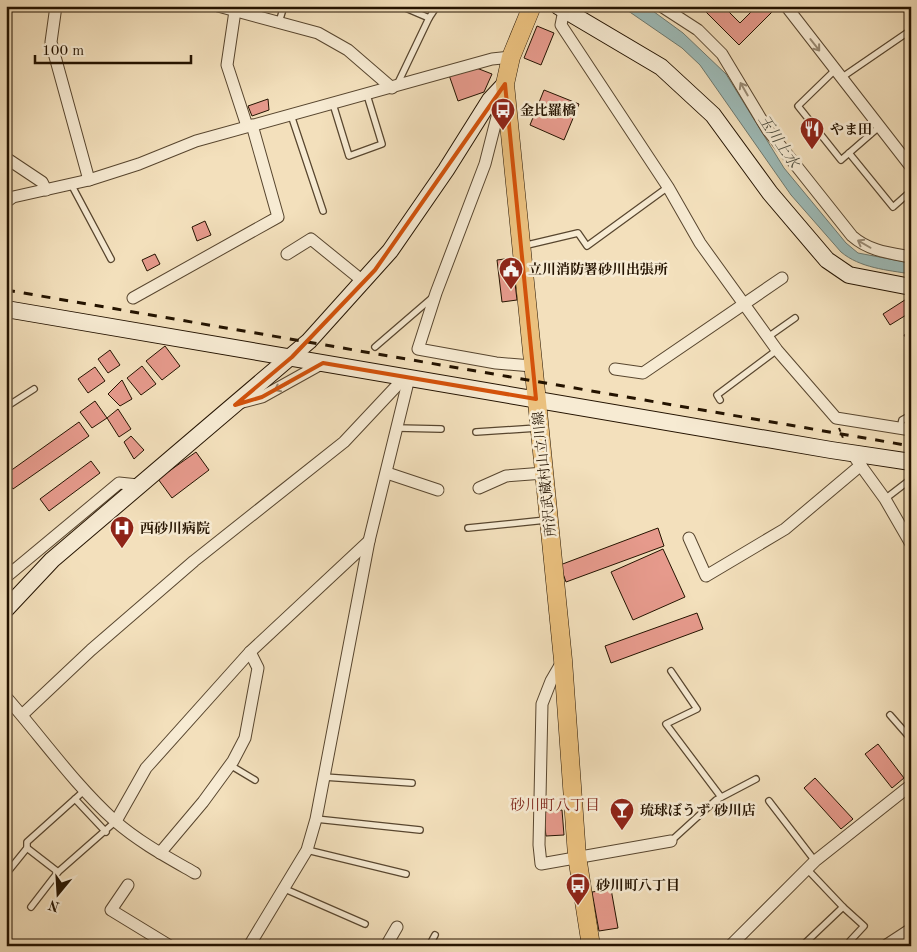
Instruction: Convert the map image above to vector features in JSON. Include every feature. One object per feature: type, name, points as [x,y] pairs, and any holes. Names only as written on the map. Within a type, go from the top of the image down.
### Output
[{"type":"main road","name":"所沢武蔵村山立川線","points":[[532,6],[511,57],[505,84],[523,246],[532,366],[563,660],[577,856],[591,946]]},
{"type":"street","points":[[56,6],[51,42],[89,180]]},
{"type":"street","points":[[218,6],[318,33],[348,50],[395,87]]},
{"type":"street","points":[[661,6],[698,30],[722,54],[767,129],[852,236],[874,249],[911,257]]},
{"type":"street","points":[[786,6],[911,167]]},
{"type":"street","points":[[561,8],[561,25],[668,187],[700,243],[777,350],[836,418],[906,429]]},
{"type":"street","points":[[561,8],[661,67],[713,115],[770,193],[827,260],[849,275],[911,287]]},
{"type":"street","points":[[133,298],[278,217],[250,126],[227,65],[235,11]]},
{"type":"street","points":[[6,202],[13,197],[89,180],[139,164],[196,141],[492,59],[511,57]]},
{"type":"street","points":[[6,609],[40,570],[138,485],[292,357],[364,282],[407,229],[490,100],[505,84]]},
{"type":"street","points":[[507,107],[498,113],[484,164],[436,293],[418,349],[496,363],[532,366]]},
{"type":"street","points":[[6,158],[42,182],[46,190]]},
{"type":"street","points":[[286,254],[311,239],[364,282]]},
{"type":"street","points":[[615,369],[643,373],[782,278]]},
{"type":"street","points":[[6,309],[536,399],[856,459],[911,462]]},
{"type":"street","points":[[235,405],[262,396],[323,363]]},
{"type":"street","points":[[250,946],[308,850],[316,819],[369,541],[387,473],[407,378]]},
{"type":"street","points":[[22,715],[91,650],[194,561],[344,442],[407,378]]},
{"type":"street","points":[[856,459],[885,499],[911,544]]},
{"type":"street","points":[[689,538],[706,576],[785,529],[856,459]]},
{"type":"street","points":[[479,488],[506,476],[544,472]]},
{"type":"street","points":[[387,473],[438,490]]},
{"type":"street","points":[[8,572],[119,483],[138,485]]},
{"type":"street","points":[[116,821],[146,768],[250,652],[369,541]]},
{"type":"street","points":[[160,853],[203,802],[230,765],[245,738],[258,668],[250,652]]},
{"type":"street","points":[[563,660],[551,681],[542,704],[539,845],[541,864],[577,856],[671,841]]},
{"type":"street","points":[[6,697],[85,790],[116,821],[160,853],[195,873]]},
{"type":"street","points":[[730,946],[811,865],[911,785]]},
{"type":"street","points":[[128,885],[111,910],[170,946]]},
{"type":"street","points":[[386,946],[397,927]]},
{"type":"street","points":[[885,946],[911,929]]},
{"type":"lane","points":[[279,22],[284,6]]},
{"type":"lane","points":[[401,6],[429,18]]},
{"type":"lane","points":[[395,87],[429,18],[437,6]]},
{"type":"lane","points":[[879,127],[841,160],[798,106],[838,74],[911,30]]},
{"type":"lane","points":[[333,104],[349,156],[382,144],[367,94]]},
{"type":"lane","points":[[290,115],[323,211]]},
{"type":"lane","points":[[849,153],[894,207],[911,191]]},
{"type":"lane","points":[[71,184],[111,259]]},
{"type":"lane","points":[[523,246],[578,232],[586,246],[668,187]]},
{"type":"lane","points":[[375,347],[436,293]]},
{"type":"lane","points":[[768,337],[795,318]]},
{"type":"lane","points":[[720,400],[717,395],[777,350]]},
{"type":"lane","points":[[6,407],[34,389]]},
{"type":"lane","points":[[906,429],[902,420],[911,415]]},
{"type":"lane","points":[[397,428],[441,429]]},
{"type":"lane","points":[[476,432],[539,428]]},
{"type":"lane","points":[[885,499],[911,479]]},
{"type":"lane","points":[[468,528],[549,520]]},
{"type":"lane","points":[[671,671],[696,709],[666,724],[721,797]]},
{"type":"lane","points":[[890,715],[911,738]]},
{"type":"lane","points":[[230,765],[255,780]]},
{"type":"lane","points":[[324,777],[412,783]]},
{"type":"lane","points":[[671,841],[721,797],[756,779]]},
{"type":"lane","points":[[6,874],[27,848],[27,842],[85,790]]},
{"type":"lane","points":[[75,799],[106,832]]},
{"type":"lane","points":[[769,802],[811,865],[843,906],[864,926],[850,941],[854,946]]},
{"type":"lane","points":[[316,819],[420,830]]},
{"type":"lane","points":[[31,907],[58,872],[106,832],[116,821]]},
{"type":"lane","points":[[27,848],[58,872]]},
{"type":"lane","points":[[308,850],[406,874]]},
{"type":"lane","points":[[284,889],[365,924]]},
{"type":"lane","points":[[802,946],[843,906]]},
{"type":"lane","points":[[429,946],[435,935]]},
{"type":"path","points":[[836,418],[841,434],[856,459]]},
{"type":"highlighted area","points":[[505,84],[536,399],[323,363],[262,397],[235,405],[292,357],[375,270]]},
{"type":"water","points":[[621,6],[646,6],[683,33],[726,74],[784,168],[846,243],[858,253],[911,263],[911,274],[865,265],[841,252],[791,195],[700,65],[682,48]]},
{"type":"building","points":[[712,6],[723,6],[740,23],[757,6],[778,6],[739,45],[706,12]]},
{"type":"building","points":[[537,26],[554,33],[541,65],[524,58]]},
{"type":"building","points":[[474,67],[492,74],[484,92],[458,101],[449,75]]},
{"type":"building","points":[[544,90],[579,104],[564,140],[530,125]]},
{"type":"building","points":[[268,99],[269,110],[252,116],[248,106]]},
{"type":"building","points":[[205,221],[211,235],[197,241],[192,227]]},
{"type":"building","points":[[155,254],[160,264],[147,271],[142,260]]},
{"type":"building","points":[[512,258],[517,300],[502,302],[497,260]]},
{"type":"building","points":[[911,296],[911,312],[890,325],[883,314]]},
{"type":"building","points":[[911,331],[911,343],[910,344],[904,335]]},
{"type":"building","points":[[165,346],[180,366],[162,380],[146,361]]},
{"type":"building","points":[[110,350],[120,365],[108,373],[98,359]]},
{"type":"building","points":[[142,366],[156,384],[141,395],[127,378]]},
{"type":"building","points":[[95,367],[105,381],[88,393],[78,379]]},
{"type":"building","points":[[122,380],[132,399],[120,406],[108,394]]},
{"type":"building","points":[[95,401],[107,418],[92,428],[80,412]]},
{"type":"building","points":[[118,409],[131,429],[119,437],[107,418]]},
{"type":"building","points":[[79,422],[89,436],[13,489],[6,479],[6,474]]},
{"type":"building","points":[[131,436],[144,450],[134,459],[124,442]]},
{"type":"building","points":[[196,452],[209,470],[172,498],[158,479]]},
{"type":"building","points":[[91,461],[100,473],[49,511],[40,499]]},
{"type":"building","points":[[658,528],[664,546],[566,582],[560,565]]},
{"type":"building","points":[[663,549],[685,597],[633,620],[611,572]]},
{"type":"building","points":[[697,613],[703,629],[611,663],[605,646]]},
{"type":"building","points":[[878,744],[904,778],[892,788],[865,754]]},
{"type":"building","points":[[815,778],[853,819],[841,829],[804,788]]},
{"type":"building","points":[[562,810],[564,835],[546,836],[543,812]]},
{"type":"building","points":[[611,889],[618,928],[599,931],[592,892]]},
{"type":"railway","points":[[6,290],[911,446]]},
{"type":"place","name":"金比羅橋","points":[[503,131]]},
{"type":"place","name":"やま田","points":[[812,150]]},
{"type":"place","name":"立川消防署砂川出張所","points":[[511,290]]},
{"type":"place","name":"西砂川病院","points":[[122,549]]},
{"type":"place","name":"琉球ぼうず 砂川店","points":[[622,831]]},
{"type":"place","name":"砂川町八丁目","points":[[578,906]]},
{"type":"district","name":"砂川町八丁目","points":[[555,805]]},
{"type":"water label","name":"玉川上水","points":[[779,141]]}]
